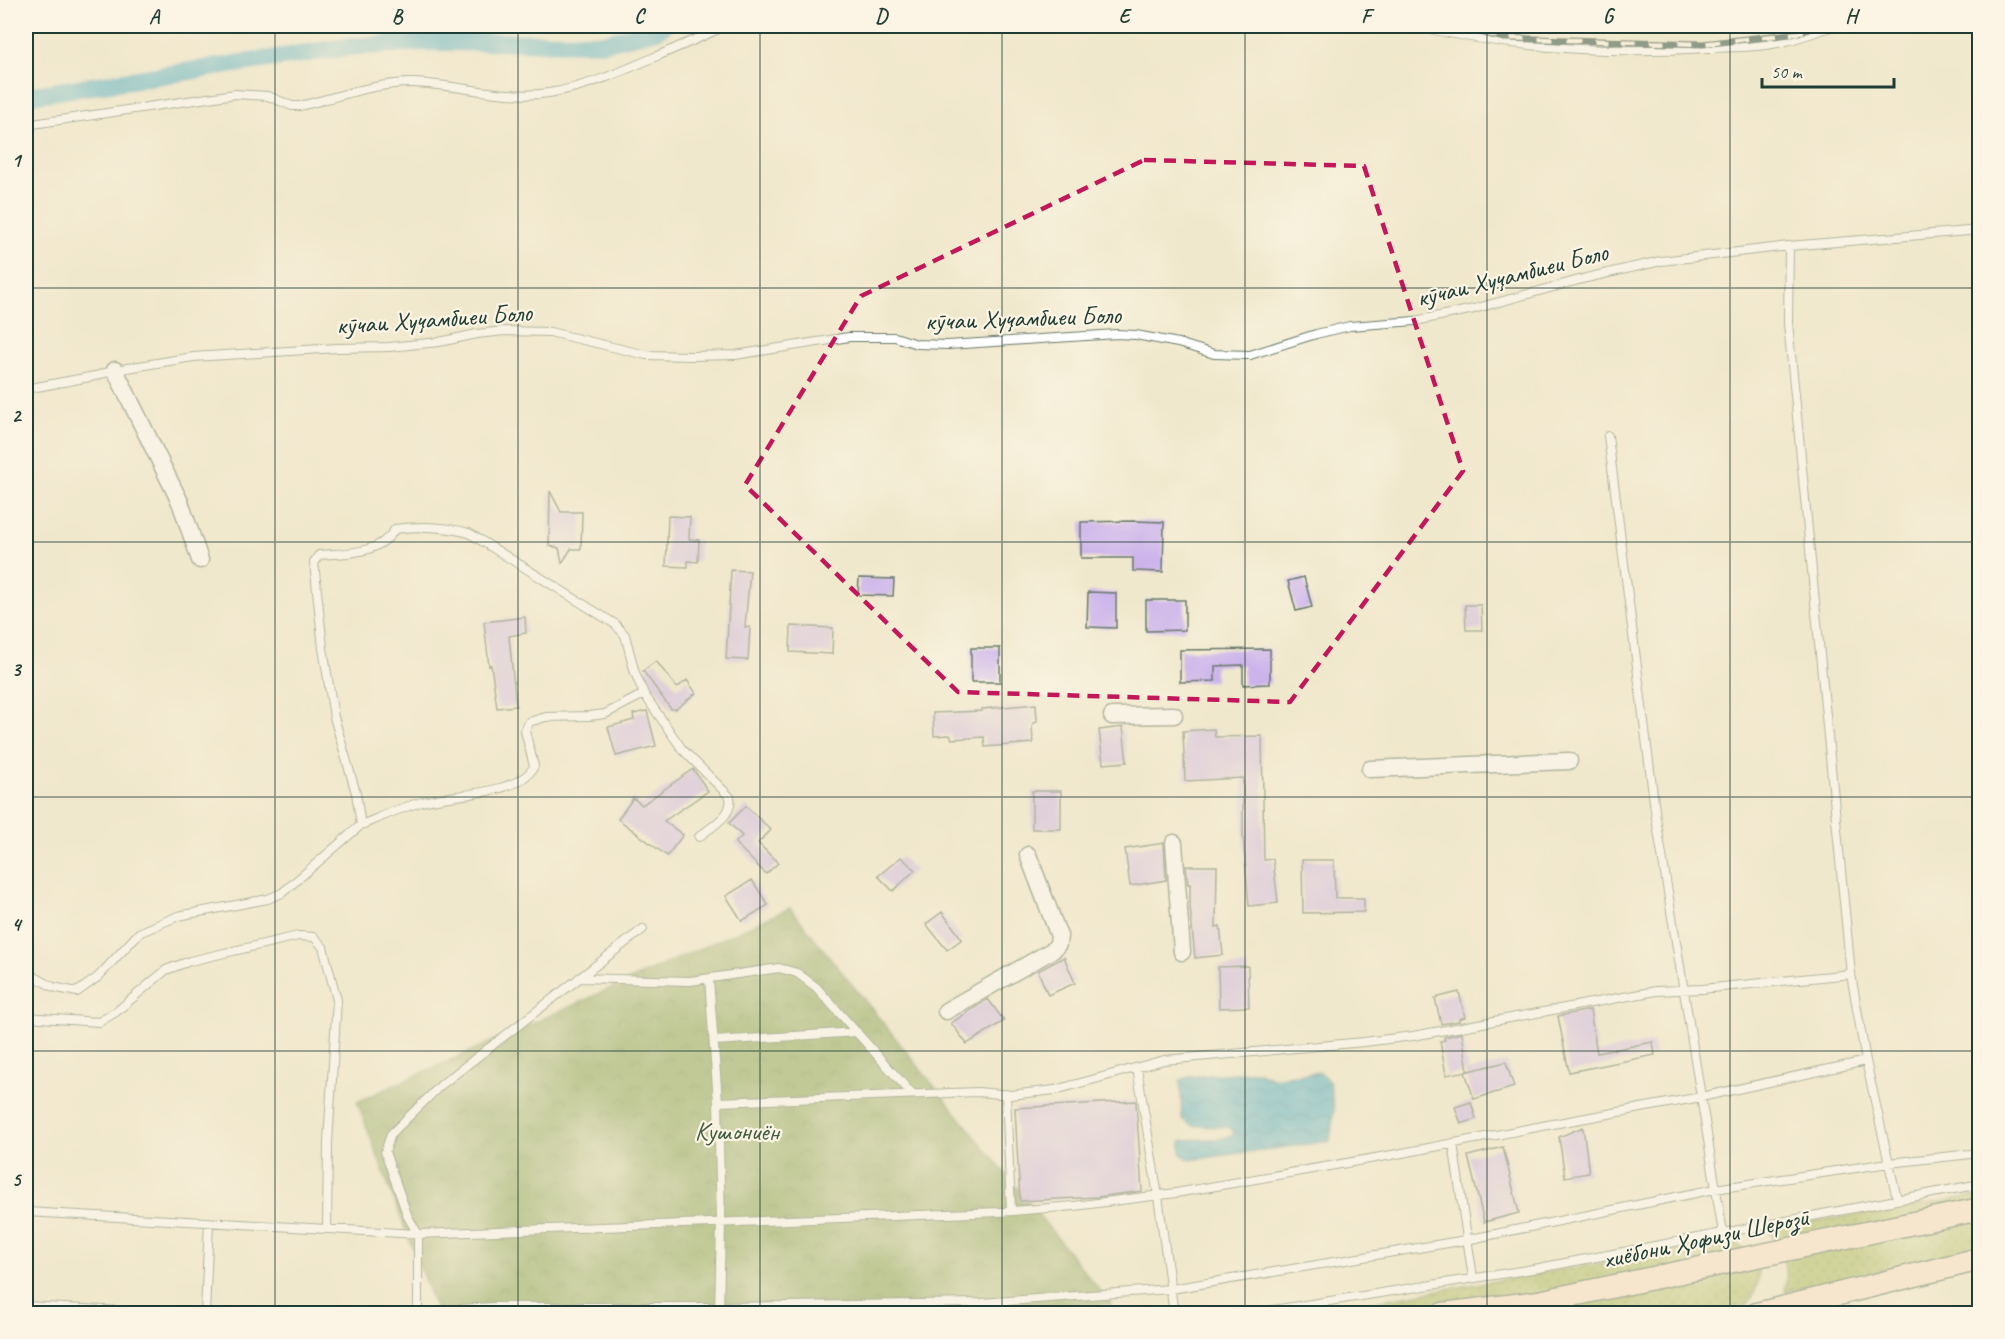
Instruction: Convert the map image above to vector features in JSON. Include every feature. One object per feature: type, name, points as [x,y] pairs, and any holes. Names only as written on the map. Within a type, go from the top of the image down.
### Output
[{"type":"main road","name":"хиёбони Ҳофизи Шерозӣ","points":[[1443,1314],[1539,1302],[1980,1209]]},
{"type":"main road","points":[[1757,1314],[1980,1258]]},
{"type":"street","points":[[115,370],[180,502],[200,560]]},
{"type":"street","points":[[1112,716],[1174,715]]},
{"type":"street","points":[[1370,769],[1569,761]]},
{"type":"street","points":[[1174,843],[1182,952]]},
{"type":"street","points":[[946,1011],[1053,951],[1058,944],[1059,936],[1028,855]]},
{"type":"lane","points":[[26,125],[236,94],[268,96],[292,106],[300,106],[379,86],[410,83],[438,84],[507,94],[548,93],[576,87],[622,71],[724,26]]},
{"type":"lane","points":[[1417,26],[1499,42],[1650,51],[1773,44],[1834,26]]},
{"type":"lane","name":"кӯчаи Хуҷамбиеи Боло","points":[[26,389],[115,370],[193,357],[389,347],[438,342],[504,331],[550,332],[646,355],[735,354],[849,336],[895,337],[917,344],[948,345],[1117,334],[1178,343],[1214,354],[1250,356],[1316,334],[1350,326],[1415,321],[1474,309],[1576,280],[1661,261],[1789,246],[1980,230]]},
{"type":"lane","points":[[1789,246],[1788,322],[1810,529],[1851,974],[1866,1061],[1897,1199]]},
{"type":"lane","points":[[1608,436],[1656,818],[1723,1233]]},
{"type":"lane","points":[[361,825],[356,793],[334,717],[323,648],[314,562],[319,555],[367,551],[381,545],[395,529],[421,526],[450,528],[469,533],[615,624],[624,635],[644,694],[682,749],[730,797],[732,805],[728,813],[699,837]]},
{"type":"lane","points":[[26,972],[53,987],[77,992],[98,977],[139,933],[178,916],[268,899],[282,893],[361,825],[422,802],[507,786],[526,776],[534,765],[525,731],[529,722],[546,717],[605,714],[644,694]]},
{"type":"lane","points":[[418,1314],[418,1234],[408,1217],[385,1152],[392,1134],[441,1085],[643,929]]},
{"type":"lane","points":[[26,1017],[99,1022],[116,1012],[166,970],[190,961],[298,936],[314,937],[323,947],[337,1000],[328,1142],[327,1229]]},
{"type":"lane","points":[[579,978],[690,981],[779,968],[797,973],[816,987],[912,1094]]},
{"type":"lane","points":[[718,1102],[978,1092],[1006,1094],[1056,1090],[1164,1060],[1413,1036],[1646,993],[1851,974]]},
{"type":"lane","points":[[709,979],[718,1102],[721,1222],[719,1310]]},
{"type":"lane","points":[[714,1041],[857,1032]]},
{"type":"lane","points":[[26,1212],[418,1234],[1011,1211],[1074,1206],[1158,1196],[1453,1143],[1701,1097],[1866,1061]]},
{"type":"lane","points":[[1137,1068],[1174,1314]]},
{"type":"lane","points":[[1006,1094],[1011,1211]]},
{"type":"lane","points":[[1453,1143],[1473,1278]]},
{"type":"lane","points":[[429,1314],[444,1310],[494,1307],[576,1310],[719,1310],[981,1302],[1171,1289],[1466,1240],[1715,1189],[1889,1163],[1980,1153]]},
{"type":"lane","points":[[1247,1314],[1550,1266],[1980,1184]]},
{"type":"lane","points":[[205,1314],[209,1222]]},
{"type":"lane","points":[[26,1306],[183,1314]]},
{"type":"highlighted area","points":[[1144,160],[1364,166],[1463,471],[1290,702],[958,692],[745,485],[861,296]]},
{"type":"green space","name":"Кушониён","points":[[790,908],[1111,1304],[806,1314],[437,1313],[357,1102]]},
{"type":"green space","points":[[1979,1195],[1979,1251],[1785,1291],[1787,1273],[1784,1257],[1777,1242],[1766,1228]]},
{"type":"green space","points":[[1731,1241],[1755,1261],[1758,1269],[1757,1286],[1747,1305],[1710,1313],[1300,1314]]},
{"type":"water","points":[[1257,1071],[1272,1078],[1320,1072],[1330,1083],[1334,1110],[1330,1141],[1190,1160],[1181,1154],[1181,1141],[1216,1139],[1235,1133],[1229,1127],[1192,1126],[1182,1119],[1180,1080],[1189,1077]]},
{"type":"building","points":[[550,491],[561,512],[582,512],[581,549],[571,549],[562,563],[559,548],[549,546]]},
{"type":"building","points":[[668,516],[690,517],[689,539],[699,540],[698,562],[688,561],[688,567],[666,566]]},
{"type":"building","points":[[1081,522],[1164,522],[1163,572],[1133,571],[1133,558],[1081,558]]},
{"type":"building","points":[[731,570],[750,571],[745,627],[750,627],[748,660],[726,659]]},
{"type":"building","points":[[1304,577],[1312,607],[1296,611],[1288,581]]},
{"type":"building","points":[[859,578],[894,579],[893,596],[858,595]]},
{"type":"building","points":[[1088,592],[1116,593],[1116,628],[1087,627]]},
{"type":"building","points":[[1146,600],[1185,600],[1185,630],[1146,631]]},
{"type":"building","points":[[1465,605],[1481,605],[1482,630],[1466,630]]},
{"type":"building","points":[[525,617],[526,633],[509,636],[516,706],[497,708],[484,622]]},
{"type":"building","points":[[791,626],[833,628],[832,654],[790,652]]},
{"type":"building","points":[[971,648],[1000,648],[1000,682],[971,682]]},
{"type":"building","points":[[1270,649],[1270,684],[1243,685],[1243,665],[1215,666],[1215,681],[1180,682],[1180,650]]},
{"type":"building","points":[[656,661],[677,688],[687,680],[696,693],[676,709],[671,709],[643,671]]},
{"type":"building","points":[[1036,704],[1037,721],[1032,725],[1033,743],[985,747],[984,737],[952,739],[950,735],[934,736],[933,713],[982,711],[982,709]]},
{"type":"building","points":[[647,711],[656,746],[616,756],[608,727],[634,720],[633,714]]},
{"type":"building","points":[[1123,727],[1127,762],[1103,764],[1099,730]]},
{"type":"building","points":[[1214,729],[1215,737],[1262,736],[1264,860],[1273,859],[1278,903],[1249,906],[1243,837],[1243,778],[1185,781],[1183,731]]},
{"type":"building","points":[[693,769],[708,791],[664,821],[683,835],[667,856],[618,819],[633,798],[642,805]]},
{"type":"building","points":[[1032,791],[1061,791],[1061,829],[1032,829]]},
{"type":"building","points":[[746,806],[771,830],[758,843],[778,863],[766,874],[735,843],[742,836],[729,823]]},
{"type":"building","points":[[1164,843],[1166,880],[1130,886],[1125,849]]},
{"type":"building","points":[[901,857],[915,870],[893,891],[878,876]]},
{"type":"building","points":[[1302,860],[1334,860],[1335,898],[1364,898],[1364,912],[1303,913]]},
{"type":"building","points":[[1186,866],[1217,866],[1216,927],[1220,926],[1223,955],[1195,958],[1190,884],[1188,884]]},
{"type":"building","points":[[752,880],[768,905],[742,921],[726,896]]},
{"type":"building","points":[[942,912],[962,939],[947,950],[926,924]]},
{"type":"building","points":[[1064,957],[1075,983],[1048,995],[1038,971]]},
{"type":"building","points":[[1248,966],[1249,1007],[1219,1008],[1218,967]]},
{"type":"building","points":[[1459,992],[1465,1017],[1459,1021],[1441,1024],[1435,998]]},
{"type":"building","points":[[988,999],[1004,1021],[967,1044],[951,1023]]},
{"type":"building","points":[[1590,1010],[1597,1053],[1653,1042],[1655,1055],[1569,1072],[1558,1016]]},
{"type":"building","points":[[1462,1033],[1468,1071],[1446,1075],[1440,1041],[1445,1040],[1444,1037]]},
{"type":"building","points":[[1506,1062],[1514,1087],[1474,1099],[1465,1072]]},
{"type":"building","points":[[1136,1101],[1142,1191],[1097,1197],[1020,1201],[1015,1108]]},
{"type":"building","points":[[1471,1102],[1476,1119],[1461,1124],[1455,1107]]},
{"type":"building","points":[[1583,1127],[1589,1173],[1565,1177],[1559,1137]]},
{"type":"building","points":[[1503,1147],[1519,1213],[1484,1222],[1468,1156]]},
{"type":"waterway","points":[[26,96],[348,47],[425,42],[603,43],[657,30],[664,26]]},
{"type":"railway","points":[[1456,26],[1504,38],[1703,44],[1799,33],[1816,26]]}]
